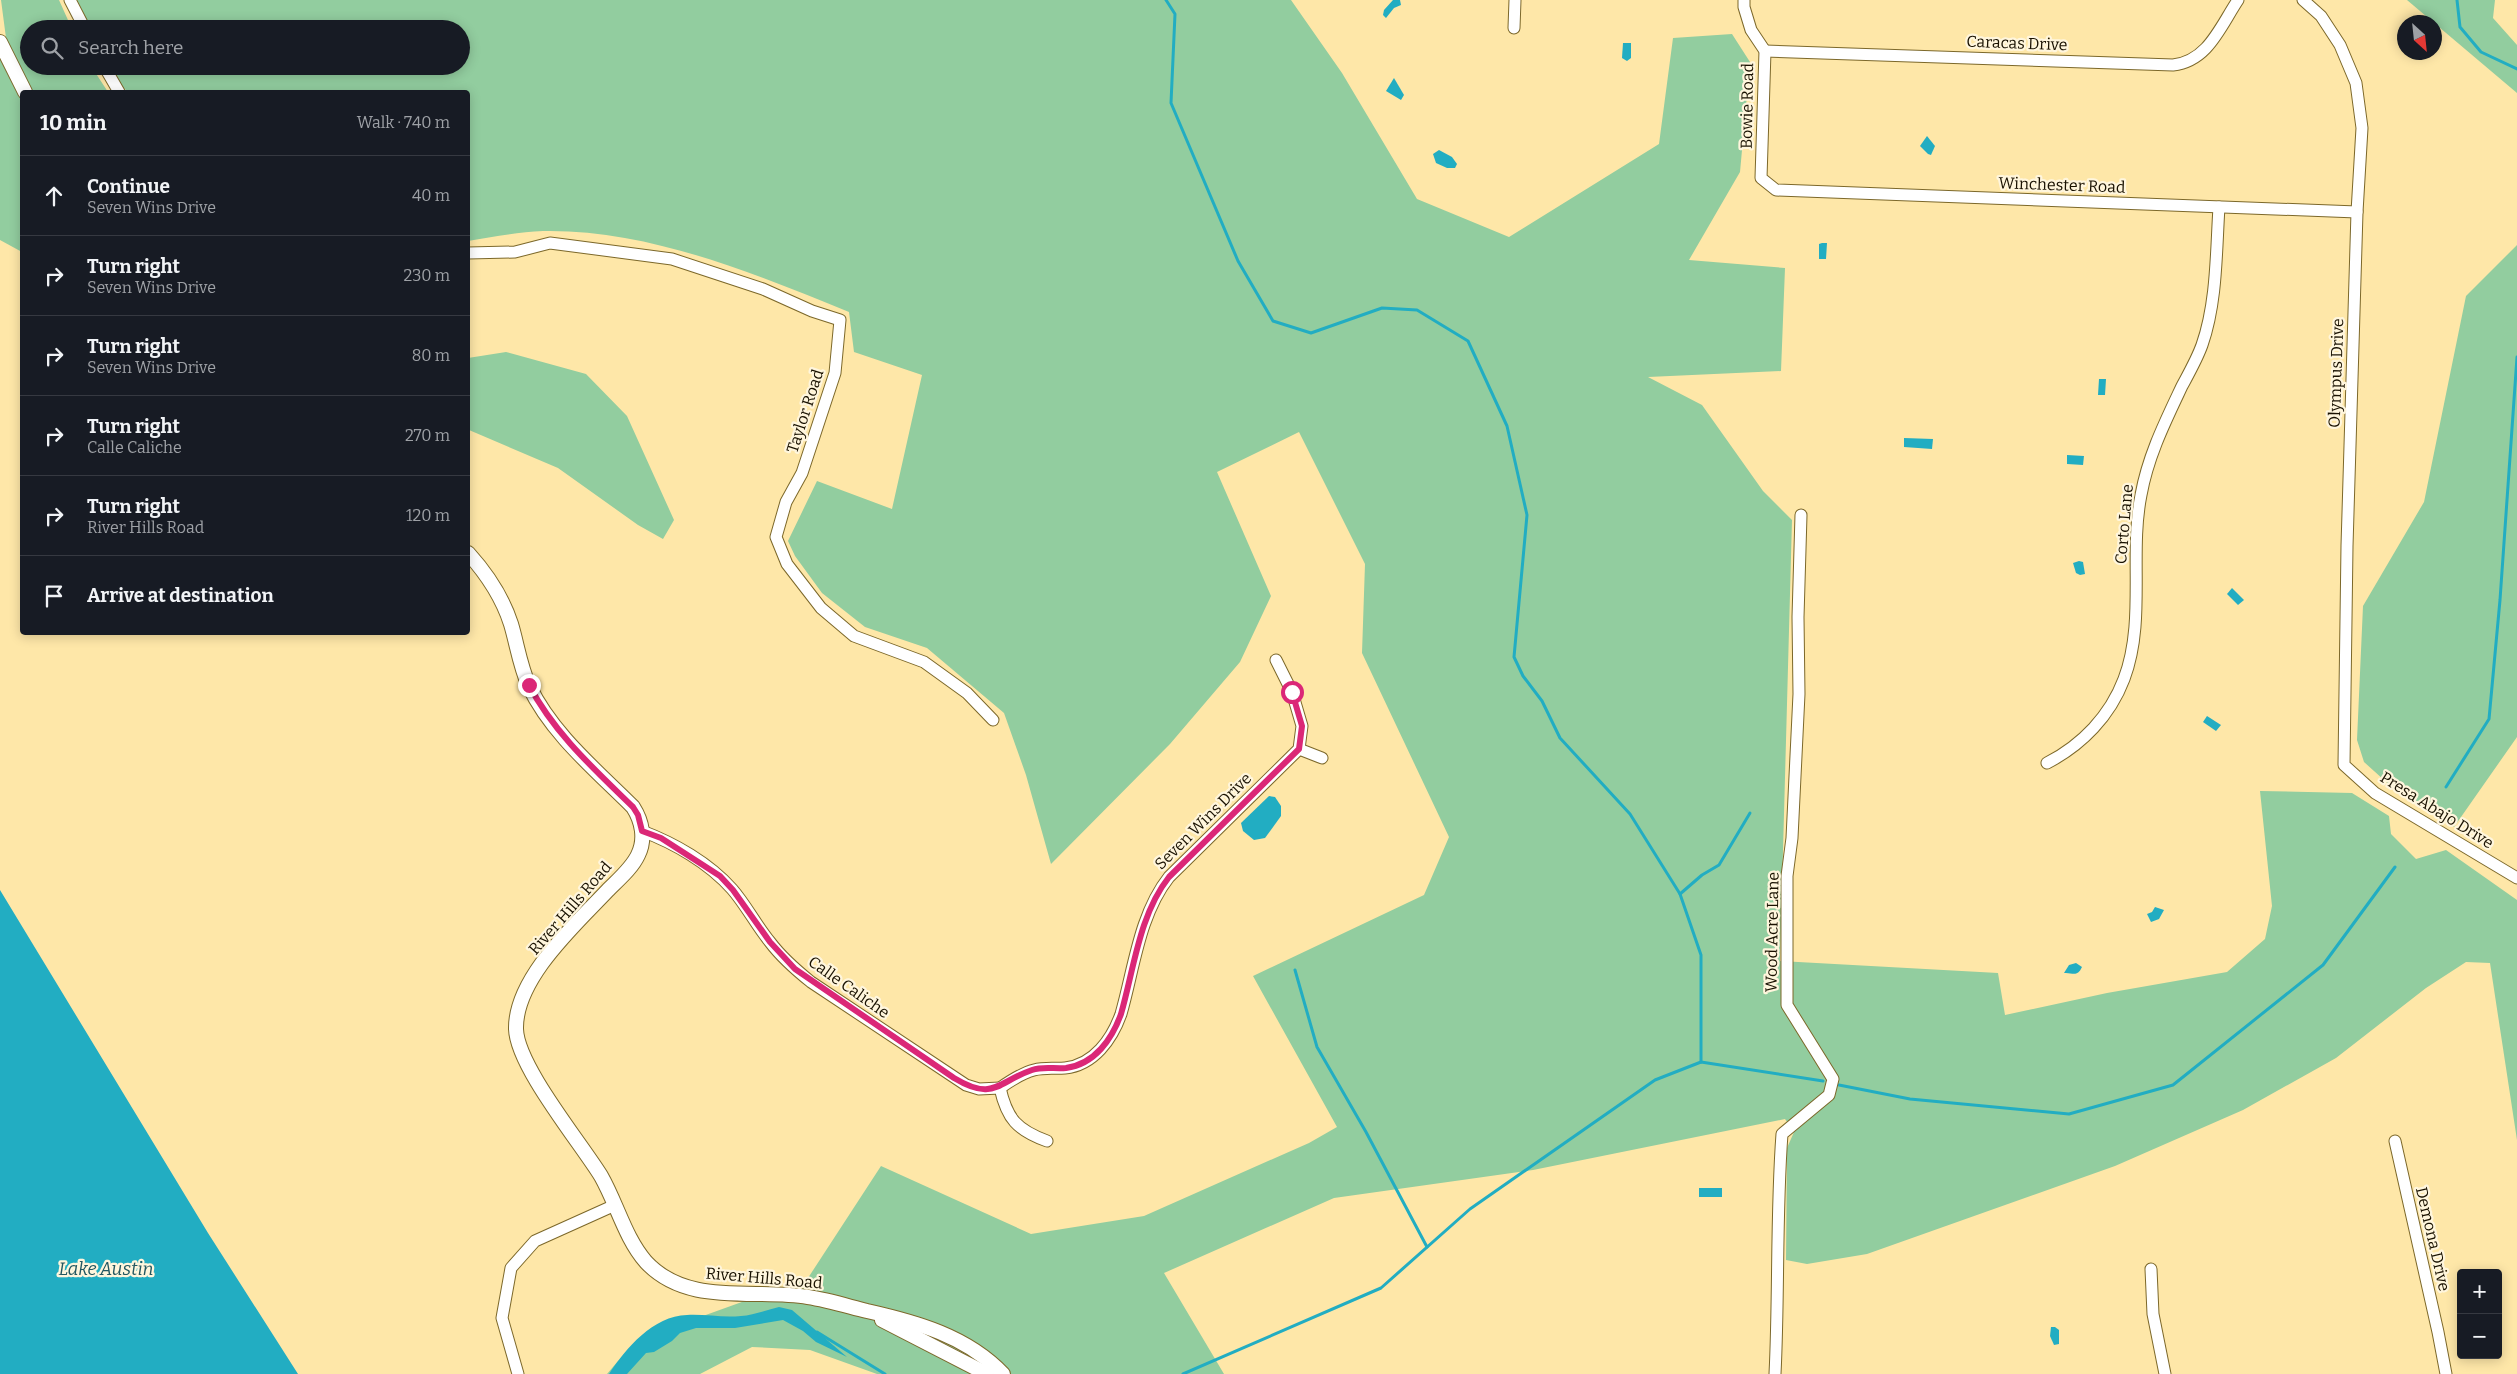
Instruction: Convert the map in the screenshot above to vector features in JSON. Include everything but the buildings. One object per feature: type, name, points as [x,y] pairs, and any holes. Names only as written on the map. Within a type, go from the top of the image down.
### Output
[{"type":"street","points":[[70,0],[80,20]]},
{"type":"street","points":[[1514,28],[1515,0]]},
{"type":"street","name":"Bowie Road","points":[[1744,0],[1744,7],[1751,30],[1765,51],[1762,178],[1768,185]]},
{"type":"street","name":"Caracas Drive","points":[[1765,51],[2173,65],[2187,63],[2203,53],[2238,0]]},
{"type":"street","name":"Olympus Drive","points":[[2302,0],[2320,16],[2340,45],[2356,83],[2362,128],[2357,212],[2347,546],[2344,765]]},
{"type":"street","points":[[0,42],[24,90]]},
{"type":"street","points":[[109,75],[118,90]]},
{"type":"street","name":"Winchester Road","points":[[1768,185],[1776,190],[1802,192],[2357,212]]},
{"type":"street","name":"Corto Lane","points":[[2047,763],[2077,744],[2098,724],[2113,702],[2125,678],[2134,636],[2137,522],[2140,497],[2150,458],[2160,432],[2207,332],[2213,301],[2219,207]]},
{"type":"street","name":"Taylor Road","points":[[470,253],[515,252],[550,243],[672,259],[763,289],[812,311],[840,320],[836,373],[802,473],[786,502],[776,537],[787,564],[828,614],[854,636],[924,662],[967,693],[994,720]]},
{"type":"street","name":"Wood Acre Lane","points":[[1775,1374],[1779,1296],[1779,1172],[1782,1134],[1829,1095],[1833,1079],[1787,1005],[1787,876],[1792,838],[1799,694],[1798,617],[1801,515]]},
{"type":"street","points":[[470,555],[492,582],[501,599],[511,623],[520,660],[540,706],[574,748],[633,807],[638,815],[642,831]]},
{"type":"street","points":[[1276,660],[1292,692],[1302,726],[1299,749],[1322,758]]},
{"type":"street","name":"Seven Wins Drive","points":[[1000,1088],[1032,1070],[1046,1067],[1066,1068],[1080,1064],[1098,1052],[1116,1028],[1146,920],[1157,892],[1169,877],[1299,749]]},
{"type":"street","name":"Presa Abajo Drive","points":[[2344,765],[2375,793],[2517,878]]},
{"type":"street","name":"Calle Caliche","points":[[642,831],[661,838],[720,876],[733,890],[770,942],[790,964],[811,982],[966,1085],[979,1089],[1000,1088]]},
{"type":"street","name":"River Hills Road","points":[[642,831],[642,843],[631,866],[562,940],[541,966],[525,992],[516,1030],[519,1047],[530,1070],[601,1176],[616,1204],[632,1242],[646,1261],[663,1277],[687,1288],[710,1293],[808,1297],[923,1324],[952,1338],[982,1356],[1003,1374]]},
{"type":"street","points":[[1000,1088],[1004,1106],[1016,1125],[1035,1137],[1048,1141]]},
{"type":"street","name":"Demona Drive","points":[[2395,1141],[2446,1374]]},
{"type":"street","points":[[518,1374],[502,1318],[510,1268],[535,1241],[616,1204]]},
{"type":"street","points":[[2151,1269],[2153,1314],[2165,1374]]},
{"type":"street","name":"River Hills Road","points":[[861,1309],[987,1374]]},
{"type":"green space","points":[[1,0],[59,0],[68,20],[20,20],[20,67],[6,38]]},
{"type":"green space","points":[[77,0],[1291,0],[1342,73],[1417,199],[1509,237],[1659,144],[1673,38],[1732,34],[1750,62],[1740,172],[1689,260],[1785,268],[1781,371],[1648,377],[1702,405],[1763,491],[1792,520],[1780,961],[1998,973],[2005,1015],[2107,993],[2227,972],[2265,939],[2272,906],[2260,791],[2352,793],[2389,816],[2391,834],[2416,859],[2446,850],[2517,900],[2517,1140],[2490,963],[2466,962],[2426,988],[2336,1058],[2243,1110],[2115,1166],[1867,1254],[1807,1264],[1786,1260],[1787,1148],[1794,1132],[1785,1119],[1533,1170],[1334,1198],[1164,1273],[1224,1374],[877,1374],[810,1350],[752,1347],[700,1374],[607,1374],[618,1361],[678,1325],[808,1278],[881,1166],[1031,1234],[1144,1216],[1309,1143],[1337,1127],[1253,976],[1424,895],[1449,837],[1362,653],[1365,564],[1299,432],[1217,472],[1271,596],[1240,662],[1170,744],[1051,864],[1026,775],[1004,713],[927,648],[865,627],[822,593],[795,556],[788,541],[817,481],[892,509],[922,375],[854,352],[849,312],[699,256],[661,245],[622,237],[582,232],[543,231],[470,241],[470,90],[126,90],[119,84],[114,75],[470,75],[470,20],[87,20]]},
{"type":"green space","points":[[2407,0],[2495,0],[2493,18],[2517,45],[2517,93],[2442,30],[2442,15],[2425,15]]},
{"type":"green space","points":[[0,56],[20,93],[20,251],[0,240]]},
{"type":"green space","points":[[24,75],[97,75],[107,90],[31,90]]},
{"type":"green space","points":[[2517,245],[2517,737],[2454,827],[2394,789],[2364,762],[2357,740],[2363,606],[2424,502],[2466,296]]},
{"type":"green space","points":[[506,352],[586,374],[627,416],[674,520],[663,539],[638,525],[558,468],[470,430],[470,358]]},
{"type":"water","points":[[1393,0],[1400,0],[1401,5],[1394,8],[1386,18],[1383,15],[1384,10]]},
{"type":"water","points":[[1623,43],[1631,43],[1631,58],[1627,61],[1622,58]]},
{"type":"water","points":[[1394,78],[1404,95],[1401,100],[1386,91]]},
{"type":"water","points":[[1927,136],[1935,146],[1931,155],[1920,146]]},
{"type":"water","points":[[1439,150],[1452,157],[1457,164],[1455,168],[1447,168],[1436,163],[1433,154]]},
{"type":"water","points":[[1827,243],[1826,259],[1819,259],[1819,244]]},
{"type":"water","points":[[2099,379],[2106,379],[2105,395],[2098,395]]},
{"type":"water","points":[[1904,438],[1933,439],[1932,449],[1904,447]]},
{"type":"water","points":[[2067,455],[2084,456],[2083,465],[2067,464]]},
{"type":"water","points":[[2083,562],[2085,574],[2080,575],[2076,573],[2073,563]]},
{"type":"water","points":[[2232,588],[2244,600],[2238,605],[2227,594]]},
{"type":"water","points":[[2207,716],[2221,725],[2216,731],[2203,722]]},
{"type":"water","points":[[1269,796],[1275,797],[1281,806],[1281,816],[1265,838],[1254,840],[1243,831],[1241,823]]},
{"type":"water","name":"Lake Austin","points":[[0,890],[208,1233],[298,1374],[0,1374]]},
{"type":"water","points":[[2155,907],[2164,910],[2159,919],[2151,922],[2147,914],[2152,912]]},
{"type":"water","points":[[2076,963],[2082,967],[2078,972],[2074,974],[2064,973],[2069,965]]},
{"type":"water","points":[[1699,1188],[1722,1188],[1722,1197],[1699,1197]]},
{"type":"water","points":[[779,1307],[792,1310],[847,1357],[816,1342],[803,1331],[783,1320],[735,1328],[696,1328],[680,1333],[672,1341],[654,1352],[646,1353],[627,1374],[609,1374],[632,1344],[652,1327],[663,1321],[687,1315],[728,1317],[755,1314]]},
{"type":"water","points":[[2051,1327],[2059,1330],[2059,1344],[2054,1345],[2050,1336]]},
{"type":"waterway","points":[[1166,0],[1175,14],[1171,103],[1238,261],[1273,321],[1311,333],[1382,308],[1417,310],[1468,341],[1507,426],[1527,515],[1514,657],[1523,676],[1542,701],[1560,738],[1630,814],[1680,894],[1701,955],[1701,1062]]},
{"type":"waterway","points":[[2457,0],[2460,27],[2481,52],[2517,69]]},
{"type":"waterway","points":[[2446,787],[2489,719],[2500,600],[2517,357]]},
{"type":"waterway","points":[[1680,894],[1702,875],[1719,865],[1750,813]]},
{"type":"waterway","points":[[1839,1085],[1910,1099],[2069,1114],[2173,1085],[2323,965],[2395,867]]},
{"type":"waterway","points":[[1295,970],[1317,1047],[1366,1132],[1427,1247]]},
{"type":"waterway","points":[[1183,1374],[1381,1288],[1470,1209],[1655,1080],[1701,1062],[1823,1081]]},
{"type":"waterway","points":[[817,1332],[885,1374]]},
{"type":"route","points":[[529,685],[540,706],[557,730],[633,807],[638,815],[642,831],[661,838],[720,876],[733,890],[770,942],[795,969],[811,982],[954,1078],[966,1085],[979,1089],[1000,1088],[1032,1070],[1046,1067],[1066,1068],[1080,1064],[1089,1060],[1098,1052],[1116,1028],[1150,906],[1157,892],[1169,877],[1299,749],[1302,726],[1292,692]]}]
